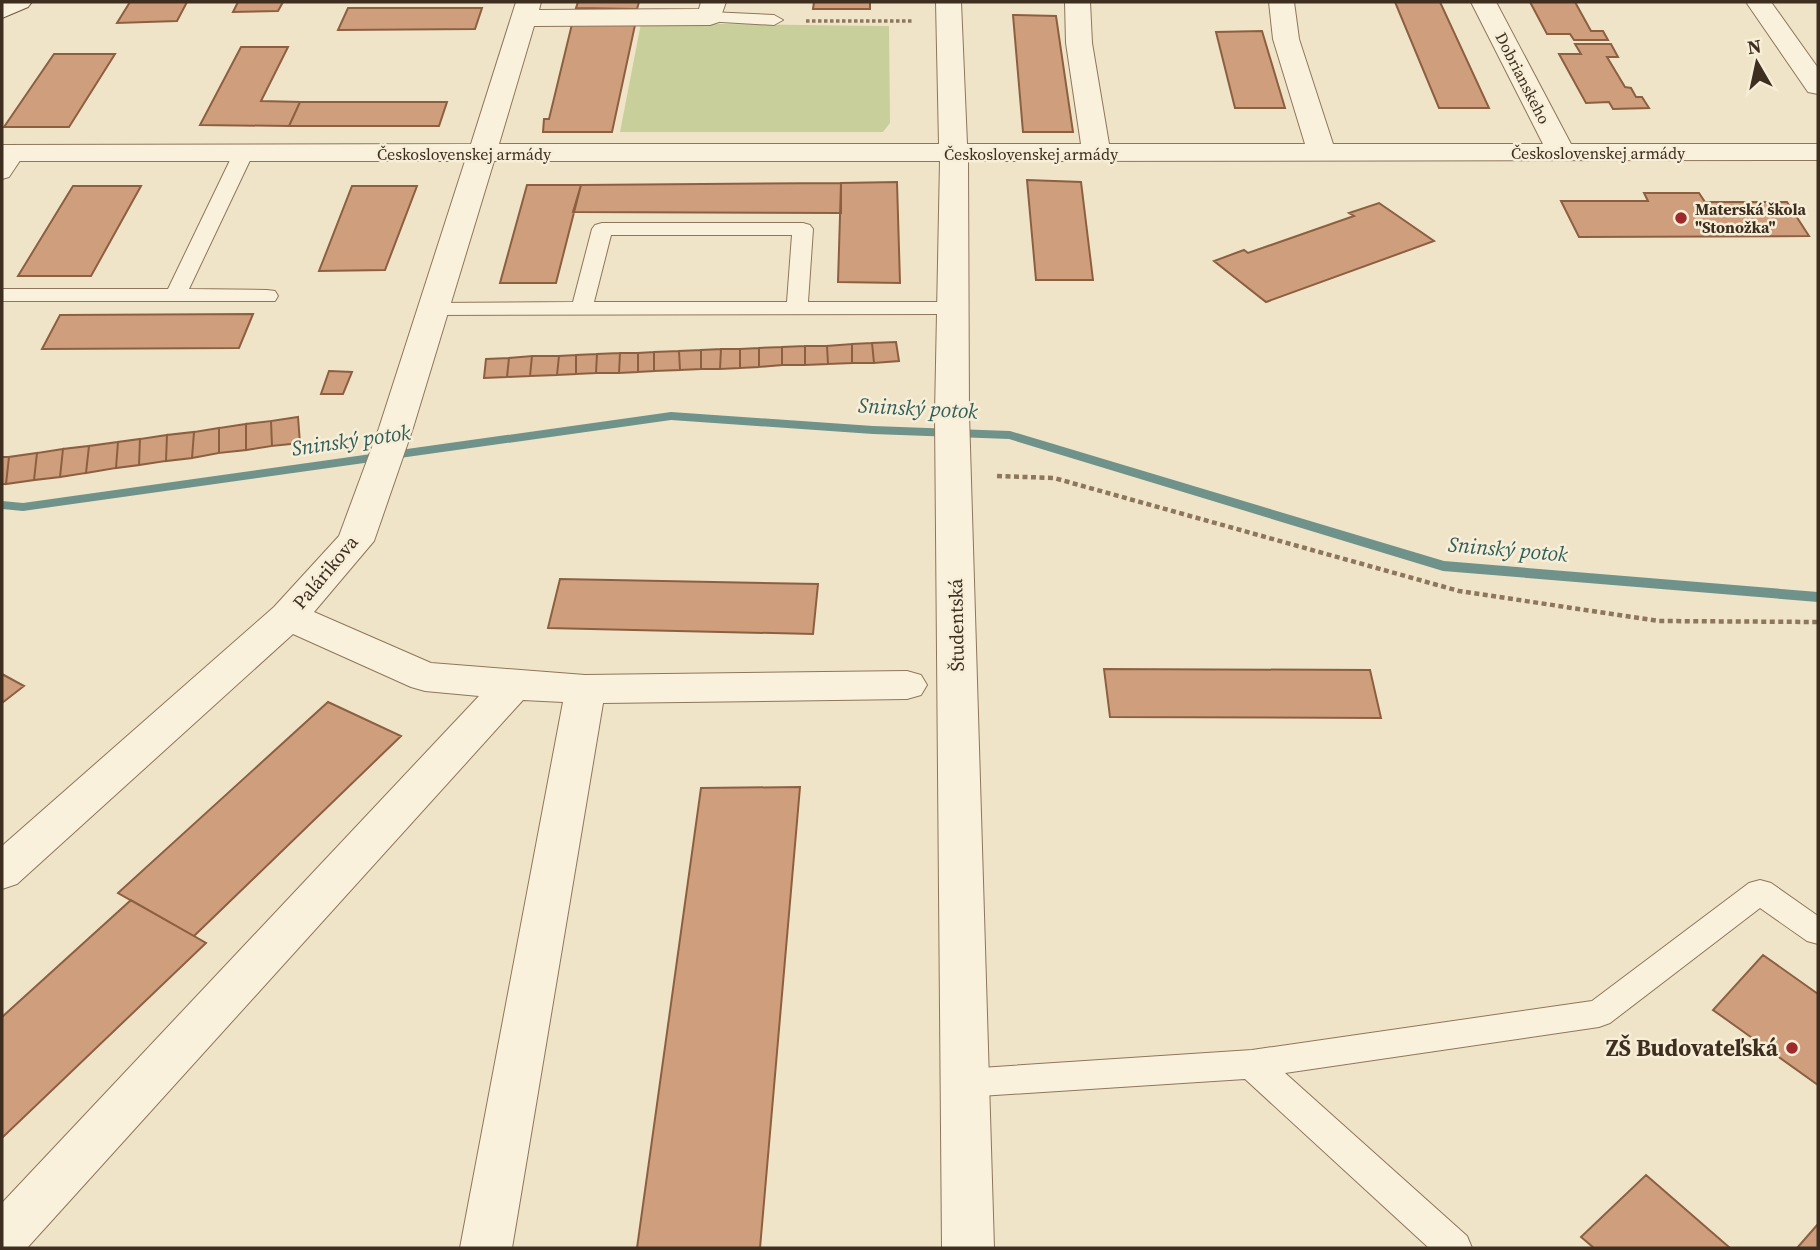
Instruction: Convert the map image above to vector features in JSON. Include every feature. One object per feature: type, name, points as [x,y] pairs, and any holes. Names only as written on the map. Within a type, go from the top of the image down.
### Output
[{"type":"street","points":[[2,10],[19,2]]},
{"type":"street","name":"Študentská","points":[[948,2],[954,155],[952,414],[968,1248]]},
{"type":"street","points":[[1077,2],[1079,43],[1097,154]]},
{"type":"street","points":[[1281,2],[1286,39],[1322,154]]},
{"type":"street","name":"Dobrianskeho","points":[[1485,2],[1562,154]]},
{"type":"street","points":[[1758,2],[1818,86]]},
{"type":"street","points":[[527,10],[712,10]]},
{"type":"street","name":"Palárikova","points":[[2,872],[288,616],[356,541],[382,472],[527,10]]},
{"type":"street","name":"Československej armády","points":[[6,160],[243,154],[1818,152]]},
{"type":"street","points":[[288,616],[425,677],[585,689],[908,685]]},
{"type":"street","points":[[2,1239],[513,685]]},
{"type":"street","points":[[486,1248],[585,689]]},
{"type":"lane","points":[[712,10],[774,20]]},
{"type":"lane","points":[[175,296],[243,154]]},
{"type":"lane","points":[[582,309],[602,229],[803,229],[797,309]]},
{"type":"lane","points":[[2,295],[267,296]]},
{"type":"lane","points":[[432,309],[951,308]]},
{"type":"lane","points":[[965,1083],[1252,1064],[1599,1013],[1760,892],[1818,932]]},
{"type":"lane","points":[[1252,1064],[1454,1248]]},
{"type":"path","points":[[774,20],[921,21]]},
{"type":"path","points":[[953,467],[1054,478],[1459,591],[1660,621],[1818,622]]},
{"type":"green space","points":[[641,23],[889,26],[890,123],[883,132],[620,132]]},
{"type":"building","points":[[130,2],[187,2],[177,21],[117,23]]},
{"type":"building","points":[[238,2],[283,2],[278,11],[233,12]]},
{"type":"building","points":[[578,2],[639,2],[637,9],[576,8]]},
{"type":"building","points":[[814,2],[870,2],[870,9],[813,9]]},
{"type":"building","points":[[1395,2],[1440,2],[1489,108],[1439,108]]},
{"type":"building","points":[[1530,2],[1575,2],[1591,31],[1603,31],[1608,40],[1574,40],[1570,34],[1547,34]]},
{"type":"building","points":[[348,8],[482,8],[475,29],[338,30]]},
{"type":"building","points":[[1013,15],[1056,16],[1073,132],[1023,132]]},
{"type":"building","points":[[572,24],[635,25],[612,132],[543,132],[544,119],[549,119]]},
{"type":"building","points":[[1262,31],[1285,108],[1235,108],[1216,32]]},
{"type":"building","points":[[1575,44],[1611,44],[1618,57],[1607,57],[1625,87],[1631,88],[1636,97],[1642,97],[1649,108],[1613,109],[1609,102],[1586,103],[1559,54],[1581,54]]},
{"type":"building","points":[[241,47],[288,47],[261,101],[300,102],[289,126],[200,125]]},
{"type":"building","points":[[54,54],[115,54],[69,127],[4,127]]},
{"type":"building","points":[[300,102],[447,102],[439,126],[289,126]]},
{"type":"building","points":[[1027,180],[1081,182],[1093,280],[1036,280]]},
{"type":"building","points":[[897,182],[900,283],[838,282],[841,183]]},
{"type":"building","points":[[841,183],[841,213],[573,212],[581,185]]},
{"type":"building","points":[[527,185],[581,185],[556,283],[500,283]]},
{"type":"building","points":[[73,186],[141,186],[91,276],[18,276]]},
{"type":"building","points":[[352,186],[417,186],[385,270],[319,271]]},
{"type":"building","points":[[1644,193],[1699,193],[1705,202],[1787,202],[1809,236],[1579,237],[1561,201],[1648,201]]},
{"type":"building","points":[[1379,203],[1434,241],[1266,302],[1214,261],[1244,250],[1248,253],[1354,216],[1349,213]]},
{"type":"building","points":[[253,314],[239,348],[42,349],[60,315]]},
{"type":"building","points":[[896,342],[899,361],[874,363],[872,343]]},
{"type":"building","points":[[872,343],[874,363],[852,363],[852,344]]},
{"type":"building","points":[[852,344],[852,363],[828,364],[827,346]]},
{"type":"building","points":[[805,346],[827,346],[828,364],[805,365]]},
{"type":"building","points":[[805,346],[805,365],[782,365],[782,347]]},
{"type":"building","points":[[782,347],[782,365],[759,367],[759,348]]},
{"type":"building","points":[[759,348],[759,367],[740,368],[740,349]]},
{"type":"building","points":[[721,349],[720,369],[701,369],[701,350]]},
{"type":"building","points":[[721,349],[740,349],[740,368],[720,369]]},
{"type":"building","points":[[701,350],[701,369],[680,370],[679,351]]},
{"type":"building","points":[[679,351],[680,370],[654,371],[654,352]]},
{"type":"building","points":[[654,352],[654,371],[638,372],[638,353]]},
{"type":"building","points":[[620,353],[638,353],[638,372],[619,373]]},
{"type":"building","points":[[620,353],[619,373],[596,373],[597,354]]},
{"type":"building","points":[[597,354],[596,373],[576,374],[576,355]]},
{"type":"building","points":[[576,355],[576,374],[557,375],[559,356]]},
{"type":"building","points":[[532,356],[530,376],[507,377],[509,358]]},
{"type":"building","points":[[532,356],[559,356],[557,375],[530,376]]},
{"type":"building","points":[[509,358],[507,377],[484,378],[486,359]]},
{"type":"building","points":[[329,371],[352,372],[343,394],[321,394]]},
{"type":"building","points":[[298,417],[300,443],[272,446],[271,421]]},
{"type":"building","points":[[271,421],[272,446],[246,450],[246,424]]},
{"type":"building","points":[[246,424],[246,450],[219,453],[219,428]]},
{"type":"building","points":[[219,428],[219,453],[192,458],[194,432]]},
{"type":"building","points":[[194,432],[192,458],[166,461],[167,435]]},
{"type":"building","points":[[167,435],[166,461],[139,465],[140,439]]},
{"type":"building","points":[[140,439],[139,465],[116,468],[118,442]]},
{"type":"building","points":[[118,442],[116,468],[86,473],[89,446]]},
{"type":"building","points":[[89,446],[86,473],[60,477],[63,449]]},
{"type":"building","points":[[63,449],[60,477],[34,480],[37,453]]},
{"type":"building","points":[[37,453],[34,480],[6,484],[9,457]]},
{"type":"building","points":[[2,457],[9,457],[6,484],[2,484]]},
{"type":"building","points":[[560,579],[818,584],[813,634],[548,628]]},
{"type":"building","points":[[1104,669],[1370,670],[1381,718],[1110,717]]},
{"type":"building","points":[[2,674],[24,686],[2,703]]},
{"type":"building","points":[[328,702],[401,736],[194,936],[118,893]]},
{"type":"building","points":[[800,787],[760,1248],[637,1248],[701,788]]},
{"type":"building","points":[[131,900],[206,943],[2,1138],[2,1017]]},
{"type":"building","name":"ZŠ Budovateľská","points":[[1763,955],[1818,994],[1818,1085],[1713,1010]]},
{"type":"building","points":[[1646,1175],[1730,1248],[1594,1248],[1581,1237]]},
{"type":"building","points":[[1818,1224],[1818,1248],[1797,1248]]},
{"type":"waterway","name":"Sninský potok","points":[[2,505],[23,507],[671,416],[873,430],[1010,435],[1443,566],[1818,597]]},
{"type":"place","name":"Materská škola \"Stonožka\"","points":[[1681,218]]},
{"type":"place","name":"ZŠ Budovateľská","points":[[1792,1048]]}]
